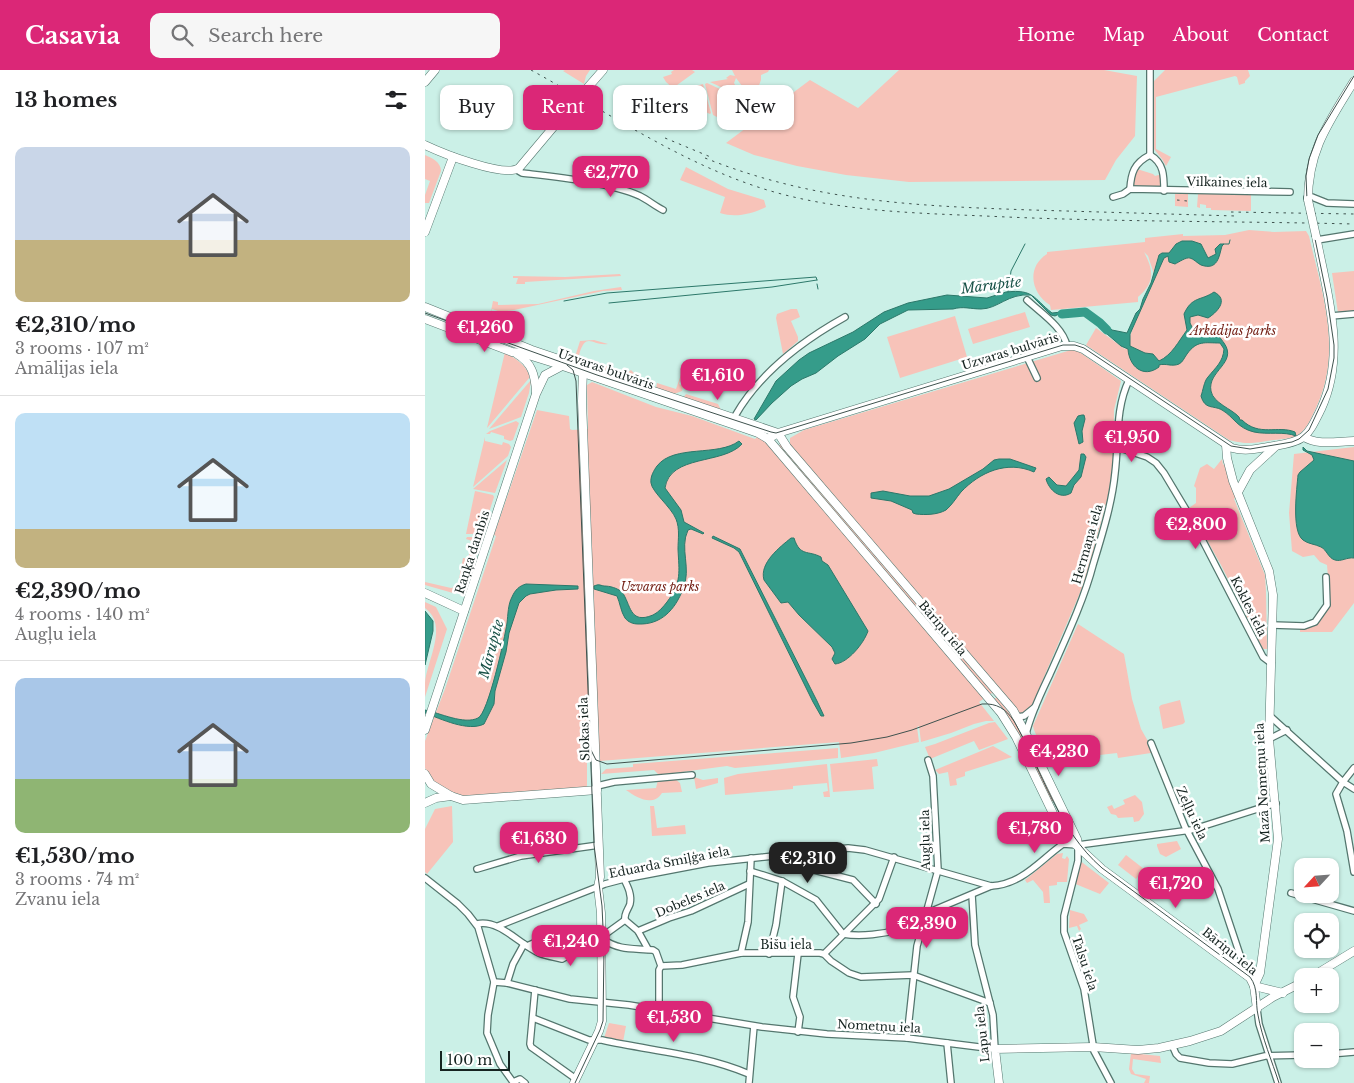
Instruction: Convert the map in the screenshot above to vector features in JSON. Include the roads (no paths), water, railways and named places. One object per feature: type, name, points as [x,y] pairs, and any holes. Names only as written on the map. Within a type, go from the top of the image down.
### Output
[{"type":"street","points":[[425,82],[435,70]]},
{"type":"street","points":[[517,170],[603,70]]},
{"type":"street","points":[[1150,70],[1150,155]]},
{"type":"street","points":[[1129,380],[1226,445],[1243,450],[1277,446],[1295,442],[1304,437],[1313,424],[1328,392],[1335,350],[1331,316],[1308,199],[1311,167],[1319,141],[1354,82]]},
{"type":"street","points":[[425,145],[453,157],[500,170],[517,170],[522,173],[563,178],[628,192],[640,196],[663,210]]},
{"type":"street","points":[[1130,189],[1133,170],[1137,164],[1150,155]]},
{"type":"street","points":[[1150,155],[1155,158],[1163,171],[1164,190]]},
{"type":"street","points":[[425,232],[453,157]]},
{"type":"street","name":"Vilkaines iela","points":[[1113,196],[1123,194],[1130,189],[1290,192]]},
{"type":"street","points":[[1308,199],[1312,197],[1327,203],[1354,204]]},
{"type":"street","points":[[1317,238],[1354,234]]},
{"type":"street","points":[[1027,300],[1059,331],[1065,338],[1067,346]]},
{"type":"street","name":"Uzvaras bulvāris","points":[[425,307],[583,371],[758,433],[768,439],[778,434],[1067,346],[1077,346],[1129,380]]},
{"type":"street","points":[[1331,316],[1354,314]]},
{"type":"street","points":[[735,416],[758,385],[780,362],[820,332],[845,317]]},
{"type":"street","name":"Uzvaras bulvāris","points":[[425,319],[512,352],[522,353],[583,371],[778,434]]},
{"type":"street","points":[[532,350],[539,358],[545,375],[562,366]]},
{"type":"street","name":"Raņķa dambis","points":[[512,352],[523,358],[532,368],[536,394]]},
{"type":"street","points":[[1027,357],[1037,378]]},
{"type":"street","name":"Slokas iela","points":[[575,1081],[601,1026],[602,1002],[602,939],[598,887],[600,877],[583,371]]},
{"type":"street","name":"Raņķa dambis","points":[[425,730],[427,719],[536,394],[545,375]]},
{"type":"street","name":"Hermaņa iela","points":[[1026,734],[1035,707],[1062,648],[1093,566],[1112,491],[1119,412],[1125,387],[1129,380]]},
{"type":"street","name":"Bāriņu iela","points":[[778,434],[787,448],[796,456],[1007,702],[1026,734],[1077,839],[1078,845]]},
{"type":"street","points":[[1304,437],[1319,442],[1354,441]]},
{"type":"street","name":"Bāriņu iela","points":[[768,439],[1001,713],[1016,737],[1066,837],[1078,845],[1102,869],[1246,975],[1255,986],[1257,1009]]},
{"type":"street","name":"Mazā Nometņu iela","points":[[1226,445],[1229,464],[1238,492],[1271,578],[1273,595],[1269,739],[1278,839],[1260,973],[1255,986]]},
{"type":"street","points":[[1238,492],[1250,470],[1277,446]]},
{"type":"street","name":"Kokles iela","points":[[1117,447],[1147,457],[1160,467],[1191,518],[1263,657],[1271,663]]},
{"type":"street","points":[[1272,625],[1304,626],[1315,622],[1327,605],[1326,577]]},
{"type":"street","points":[[425,593],[464,610]]},
{"type":"street","points":[[977,684],[985,678]]},
{"type":"street","points":[[1017,718],[1035,707]]},
{"type":"street","points":[[1270,716],[1343,782],[1354,789]]},
{"type":"street","points":[[1269,739],[1287,730]]},
{"type":"street","name":"Zeļļu iela","points":[[1151,743],[1187,831],[1218,889],[1246,975]]},
{"type":"street","name":"Augļu iela","points":[[907,1038],[917,946],[938,870],[933,776],[929,760]]},
{"type":"street","points":[[1354,768],[1336,794],[1347,831],[1354,872]]},
{"type":"street","points":[[425,774],[431,784],[451,796],[463,800],[597,788],[614,782],[692,775]]},
{"type":"street","points":[[425,804],[431,784]]},
{"type":"street","points":[[425,804],[436,798],[451,796]]},
{"type":"street","name":"Eduarda Smiļģa iela","points":[[498,926],[598,887],[624,879],[708,863],[857,848],[991,886],[1002,885],[1020,879],[1063,844],[1078,845],[1187,831],[1275,803]]},
{"type":"street","points":[[477,869],[521,856],[599,844]]},
{"type":"street","name":"Talsu iela","points":[[1078,845],[1078,861],[1063,924],[1084,989],[1093,1047],[1111,1083]]},
{"type":"street","points":[[803,853],[806,864],[810,869],[853,880],[875,904]]},
{"type":"street","points":[[824,954],[875,904],[881,895],[894,857]]},
{"type":"street","points":[[741,953],[747,922],[751,858]]},
{"type":"street","points":[[750,871],[782,881],[816,900],[843,934],[883,932],[900,929],[923,920]]},
{"type":"street","points":[[425,878],[458,904],[477,924],[494,982],[487,1033],[500,1064],[513,1082],[520,1080],[525,1083]]},
{"type":"street","points":[[624,879],[631,896],[624,915],[625,920],[638,931],[648,949]]},
{"type":"street","points":[[769,954],[776,926],[782,881]]},
{"type":"street","name":"Dobeles iela","points":[[638,931],[691,911],[749,884]]},
{"type":"street","points":[[926,912],[991,886]]},
{"type":"street","points":[[1291,893],[1354,911]]},
{"type":"street","name":"Lapu iela","points":[[972,895],[975,945],[993,1015],[999,1083]]},
{"type":"street","points":[[477,924],[483,923],[498,926],[504,932],[538,952],[561,959],[595,940],[602,939],[625,920]]},
{"type":"street","points":[[507,983],[513,964],[526,945],[561,932]]},
{"type":"street","points":[[602,939],[609,944],[626,949],[648,949],[655,952],[661,966],[659,970],[659,1010]]},
{"type":"street","points":[[1326,968],[1354,951]]},
{"type":"street","name":"Bišu iela","points":[[661,966],[682,965],[741,953],[824,954],[836,964],[861,977],[913,975],[990,1003]]},
{"type":"street","points":[[798,954],[793,997],[800,1017],[798,1032]]},
{"type":"street","name":"Nometņu iela","points":[[494,982],[507,983],[568,998],[798,1032],[907,1038],[995,1049],[1093,1047],[1151,1050],[1221,1032],[1273,997],[1294,987]]},
{"type":"street","points":[[1255,986],[1283,993]]},
{"type":"street","points":[[535,990],[531,1047],[575,1081]]},
{"type":"street","points":[[1257,1009],[1257,1015],[1278,1083]]},
{"type":"street","points":[[533,1018],[589,1040],[602,1040],[727,1064],[749,1074]]},
{"type":"street","points":[[749,1083],[755,1026]]},
{"type":"street","points":[[947,1043],[951,1083]]},
{"type":"street","points":[[1172,1045],[1177,1056],[1197,1062],[1232,1064],[1265,1056],[1294,1055]]},
{"type":"street","points":[[1339,1053],[1354,1052]]},
{"type":"waterway","points":[[1224,244],[1229,244],[1230,240]]},
{"type":"waterway","points":[[1010,279],[1011,271],[1025,244]]},
{"type":"waterway","points":[[564,301],[607,293],[816,277],[817,280]]},
{"type":"waterway","points":[[609,303],[772,287],[817,280]]},
{"type":"waterway","points":[[817,284],[818,289]]},
{"type":"waterway","points":[[1008,285],[1008,292]]},
{"type":"waterway","name":"Mārupīte","points":[[1062,314],[1085,312],[1107,330]]},
{"type":"tram line","points":[[425,313],[597,375],[776,433],[1063,345],[1075,345],[1084,348],[1231,446],[1250,449],[1292,442],[1299,439],[1309,430],[1328,389],[1334,358],[1327,297],[1307,200],[1306,176],[1309,159],[1318,135],[1354,76]]},
{"type":"tram line","points":[[567,365],[573,370],[576,381],[594,845],[602,906],[604,950],[603,1021],[575,1083]]},
{"type":"tram line","points":[[591,750],[596,760],[607,764],[851,743],[887,737],[912,730],[982,704],[1001,708],[1014,721],[1062,818],[1087,853],[1102,868],[1250,977],[1256,991],[1257,1010],[1262,1032],[1279,1083]]},
{"type":"railway","points":[[531,70],[645,136],[703,165],[764,189],[818,202],[873,210],[929,214],[1031,218],[1354,224]]},
{"type":"railway","points":[[665,138],[713,158]]},
{"type":"railway","points":[[705,158],[746,173],[786,184],[866,199],[989,208],[1236,216]]},
{"type":"railway","points":[[1177,200],[1187,201]]},
{"type":"railway","points":[[1231,212],[1354,214]]},
{"type":"park label","name":"Arkādijas parks","points":[[1233,330]]},
{"type":"park label","name":"Uzvaras parks","points":[[660,586]]}]
